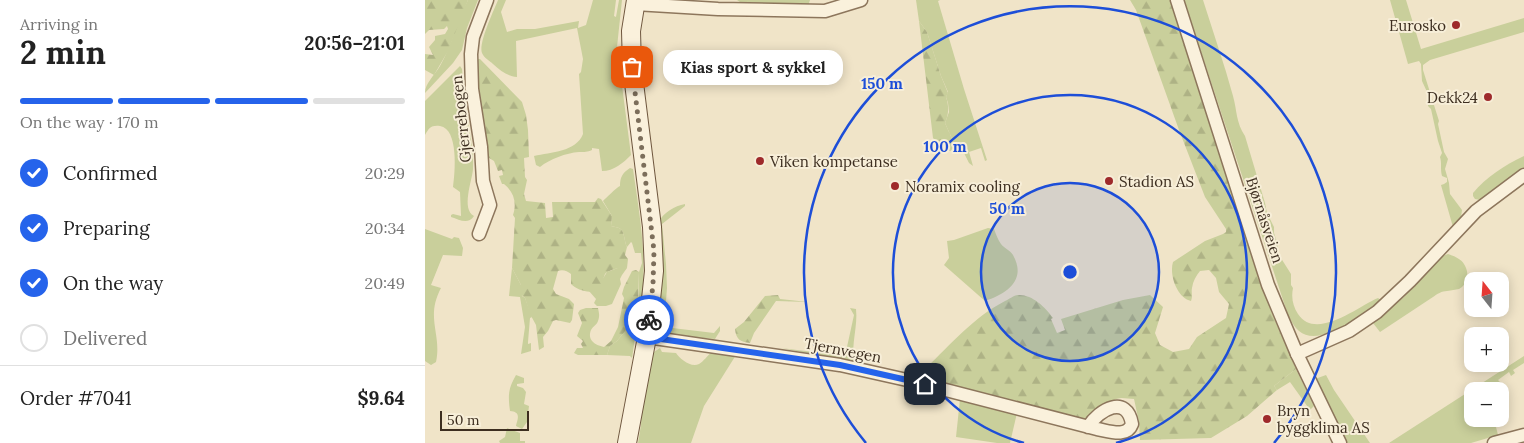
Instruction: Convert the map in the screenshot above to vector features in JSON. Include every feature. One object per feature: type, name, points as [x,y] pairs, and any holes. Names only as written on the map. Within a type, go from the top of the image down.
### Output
[{"type":"street","name":"Gjerrebogen","points":[[479,234],[490,205],[483,181],[481,147],[472,88],[471,54],[473,37],[487,0]]},
{"type":"street","points":[[627,443],[647,337],[653,284],[654,251],[632,67],[631,31],[636,2],[718,9],[825,11],[861,0]]},
{"type":"street","name":"Bjørnåsveien","points":[[1177,0],[1269,285],[1297,354],[1340,443]]},
{"type":"street","points":[[1297,354],[1349,331],[1377,312],[1410,281],[1475,211],[1523,179]]},
{"type":"street","name":"Tjernvegen","points":[[647,337],[840,365],[907,380],[1087,427]]},
{"type":"street","points":[[1493,443],[1524,435]]},
{"type":"green space","points":[[425,0],[468,0],[448,51],[434,75],[425,70],[425,54],[433,55],[429,47],[435,40],[435,36],[445,34],[448,29],[447,26],[444,29],[429,30],[425,34]]},
{"type":"green space","points":[[468,0],[478,0],[467,28],[462,50],[453,63],[425,93],[428,82],[444,58]]},
{"type":"green space","points":[[498,0],[506,0],[501,12],[507,32],[579,21],[578,28],[586,25],[593,0],[616,0],[614,16],[616,17],[619,0],[622,0],[617,47],[631,155],[621,164],[610,170],[602,171],[599,149],[592,148],[589,151],[558,157],[540,167],[536,165],[534,156],[569,148],[580,140],[583,134],[579,74],[583,59],[577,28],[516,41],[517,77],[510,76],[486,58],[481,49],[484,35]]},
{"type":"green space","points":[[737,0],[810,0],[808,6],[743,4]]},
{"type":"green space","points":[[916,0],[940,0],[938,1],[987,160],[985,161],[981,148],[969,152],[973,166],[969,163],[963,151],[954,149],[953,141],[945,123],[949,112],[946,97],[948,92],[927,32],[919,21]]},
{"type":"green space","points":[[1130,0],[1171,0],[1271,311],[1296,369],[1274,386],[1277,390],[1247,416],[1211,438],[1140,440],[1139,422],[1134,399],[1116,399],[1085,418],[1080,418],[925,378],[924,373],[926,368],[973,323],[994,307],[1017,295],[1034,299],[1042,306],[1053,318],[1051,319],[1057,333],[1065,330],[1061,319],[1123,300],[1150,295],[1163,307],[1155,333],[1160,345],[1173,352],[1189,349],[1197,337],[1226,318],[1229,304],[1219,292],[1216,278],[1209,270],[1200,271],[1196,277],[1192,285],[1191,301],[1178,291],[1173,279],[1173,262],[1205,241],[1223,234],[1226,232],[1226,229],[1205,197],[1136,10]]},
{"type":"green space","points":[[1184,0],[1203,0],[1230,84],[1238,121],[1245,136],[1267,213],[1274,227],[1279,255],[1291,274],[1293,302],[1298,314],[1306,321],[1315,324],[1326,323],[1337,320],[1378,298],[1381,300],[1364,313],[1330,333],[1318,336],[1308,335],[1297,329],[1288,315]]},
{"type":"green space","points":[[1390,0],[1406,0],[1421,49],[1524,18],[1524,32],[1430,60],[1423,65],[1439,121],[1444,152],[1448,159],[1445,169],[1449,183],[1450,194],[1462,210],[1461,217],[1453,227],[1441,185],[1447,182],[1447,178],[1442,176],[1440,157],[1442,153],[1431,109],[1428,106],[1428,94],[1422,81],[1421,64],[1419,61],[1408,64]]},
{"type":"green space","points":[[919,21],[927,32],[948,93],[946,97],[948,113],[945,123],[953,141],[954,149],[950,151],[945,150],[933,138]]},
{"type":"green space","points":[[478,59],[522,102],[528,130],[529,157],[524,158],[525,177],[527,180],[524,194],[526,201],[545,203],[546,218],[553,217],[552,202],[595,202],[598,198],[601,199],[612,216],[611,226],[621,229],[627,247],[625,255],[628,259],[627,268],[619,268],[605,274],[601,286],[595,291],[578,289],[571,284],[571,274],[562,270],[558,271],[553,289],[556,294],[569,299],[574,304],[572,320],[570,323],[553,321],[543,337],[544,347],[539,350],[536,325],[525,298],[518,292],[521,285],[512,268],[515,202],[510,191],[502,184],[499,176],[503,175],[502,170],[498,171],[494,161],[489,158],[479,97],[476,60]]},
{"type":"green space","points":[[460,66],[462,69],[473,162],[468,207],[474,216],[466,221],[451,217],[453,214],[461,215],[460,192],[453,187],[454,152],[450,135],[446,129],[434,126],[425,135],[425,101]]},
{"type":"green space","points":[[1524,156],[1524,168],[1480,200],[1475,199],[1473,193],[1484,182],[1503,167]]},
{"type":"green space","points":[[630,168],[633,169],[644,264],[642,301],[638,320],[641,253],[635,253],[631,242],[627,247],[621,229],[611,226],[612,216],[603,201],[620,186],[622,176]]},
{"type":"green space","points":[[685,204],[685,206],[662,224],[667,288],[664,327],[714,333],[720,326],[720,331],[715,339],[669,335],[660,333],[656,327],[659,221],[670,210]]},
{"type":"green space","points":[[988,228],[994,229],[1001,244],[1013,255],[1018,272],[1013,285],[1001,294],[985,301],[944,265],[949,258],[947,241]]},
{"type":"green space","points":[[425,229],[452,239],[454,237],[459,238],[463,248],[462,256],[443,255],[431,285],[441,288],[434,308],[437,343],[436,362],[431,365],[425,361]]},
{"type":"green space","points":[[1448,254],[1459,259],[1465,265],[1467,272],[1464,272],[1464,285],[1459,289],[1438,294],[1380,332],[1373,323],[1404,297],[1440,257]]},
{"type":"green space","points":[[623,266],[627,268],[620,279],[621,284],[612,304],[597,306],[594,303],[596,299],[589,291],[596,290],[607,272]]},
{"type":"green space","points":[[512,268],[521,285],[522,296],[525,298],[532,317],[530,318],[528,342],[528,344],[531,343],[531,351],[521,354],[525,327],[520,297],[509,296]]},
{"type":"green space","points":[[636,270],[639,272],[637,324],[631,324],[617,341],[610,346],[607,355],[578,355],[574,353],[577,348],[583,348],[581,344],[583,341],[577,336],[582,323],[578,313],[586,308],[598,308],[599,311],[599,318],[590,334],[593,342],[604,347],[611,341],[618,327],[624,298],[622,294],[624,287],[632,271]]},
{"type":"green space","points":[[778,295],[780,299],[808,302],[776,301],[754,333],[750,343],[739,339],[735,329],[744,322],[765,296]]},
{"type":"green space","points":[[850,308],[856,309],[854,362],[781,348],[845,356],[854,315]]},
{"type":"green space","points":[[631,324],[637,324],[632,358],[630,356],[607,355],[610,346],[617,341]]},
{"type":"green space","points":[[660,348],[662,352],[676,353],[683,360],[693,365],[701,363],[712,352],[736,355],[704,406],[691,443],[638,443],[642,403],[650,358]]},
{"type":"green space","points":[[1524,356],[1524,363],[1513,370],[1515,373],[1511,376],[1509,366]]},
{"type":"green space","points":[[1296,369],[1314,406],[1310,410],[1290,382],[1277,390],[1274,386]]},
{"type":"green space","points":[[1499,372],[1509,372],[1498,380],[1500,382],[1484,382]]},
{"type":"green space","points":[[516,375],[524,378],[524,383],[517,384],[517,386],[523,388],[526,392],[524,404],[529,406],[527,422],[522,429],[516,426],[518,416],[510,411],[509,405],[510,388]]},
{"type":"green space","points":[[1326,375],[1370,443],[1347,443],[1315,379]]},
{"type":"green space","points":[[1464,395],[1464,427],[1496,427],[1498,435],[1471,443],[1389,443]]},
{"type":"green space","points":[[960,399],[1017,413],[1010,443],[956,437]]},
{"type":"green space","points":[[507,428],[520,433],[520,441],[525,441],[525,443],[500,443],[499,441],[505,437]]},
{"type":"way so far","points":[[632,67],[654,251],[649,320]]},
{"type":"place","name":"Eurosko","points":[[1456,25]]},
{"type":"place","name":"Kias sport & sykkel","points":[[632,67]]},
{"type":"place","name":"Dekk24","points":[[1488,97]]},
{"type":"place","name":"Viken kompetanse","points":[[760,161]]},
{"type":"place","name":"Stadion AS","points":[[1109,181]]},
{"type":"place","name":"Noramix cooling","points":[[895,186]]},
{"type":"place","name":"Bryn byggklima AS","points":[[1267,419]]},
{"type":"route","points":[[649,320],[647,337],[840,365],[925,384]]}]
